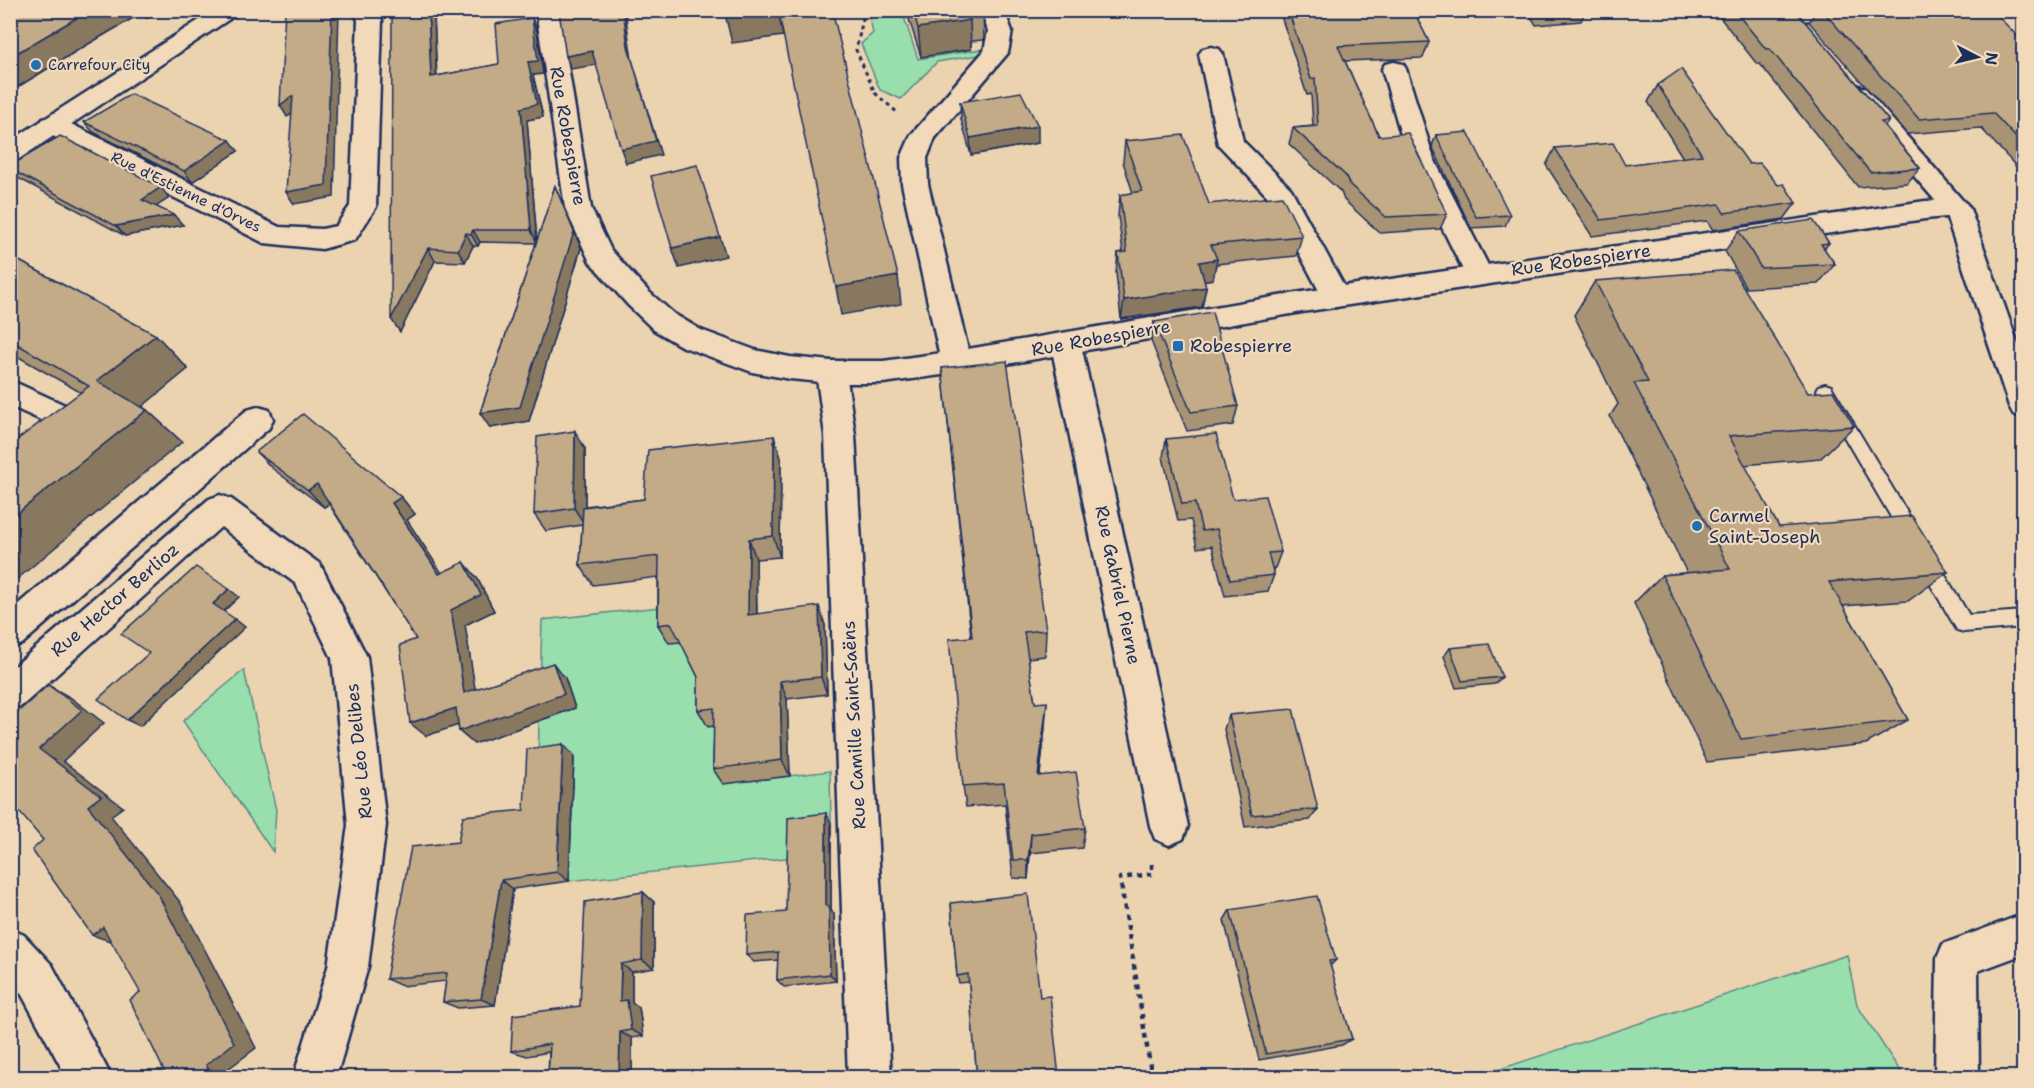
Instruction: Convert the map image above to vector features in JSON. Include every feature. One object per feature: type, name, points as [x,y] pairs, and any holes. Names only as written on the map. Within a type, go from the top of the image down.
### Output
[{"type":"street","points":[[10,131],[202,10]]},
{"type":"street","points":[[10,153],[232,10]]},
{"type":"street","name":"Rue d'Estienne d'Orves","points":[[52,125],[274,236],[322,240],[345,233],[363,207],[370,20],[363,10]]},
{"type":"street","name":"Rue Robespierre","points":[[547,10],[578,208],[600,255],[616,275],[664,321],[691,338],[752,361],[831,372],[884,372],[1066,345],[1479,274],[1925,210],[1957,209]]},
{"type":"street","points":[[956,362],[915,184],[915,158],[924,135],[996,53],[1000,31],[992,10]]},
{"type":"street","points":[[1791,19],[1826,10]]},
{"type":"street","points":[[1211,54],[1232,144],[1282,195],[1336,297]]},
{"type":"street","points":[[1394,69],[1421,159],[1479,274]]},
{"type":"street","points":[[1842,77],[1957,209],[2024,406]]},
{"type":"street","name":"Rue Gabriel Pierne","points":[[1066,345],[1169,826]]},
{"type":"street","name":"Rue Camille Saint-Saëns","points":[[831,372],[840,435],[870,1077]]},
{"type":"street","points":[[10,479],[49,449],[59,430],[56,414],[12,395]]},
{"type":"street","points":[[10,633],[258,419]]},
{"type":"street","name":"Rue Hector Berlioz","points":[[10,693],[220,507]]},
{"type":"street","name":"Rue Léo Delibes","points":[[220,507],[308,574],[349,657],[368,825],[348,967],[314,1077]]},
{"type":"street","points":[[1957,1077],[1957,958],[2024,934]]},
{"type":"street","points":[[10,949],[37,980],[91,1077]]},
{"type":"lane","points":[[1825,390],[1964,624],[2024,619]]},
{"type":"path","points":[[865,10],[856,50],[875,93],[924,135]]},
{"type":"path","points":[[1152,1077],[1120,878],[1152,874],[1151,857],[1169,826]]},
{"type":"green space","points":[[868,11],[902,11],[918,59],[983,49],[985,54],[937,62],[901,99],[880,90],[861,44],[873,33]]},
{"type":"green space","points":[[669,606],[751,633],[724,725],[723,784],[830,771],[831,823],[794,828],[794,857],[569,881],[574,756],[538,760],[542,620]]},
{"type":"green space","points":[[244,670],[276,810],[273,852],[183,721]]},
{"type":"green space","points":[[1847,955],[1857,1005],[1904,1077],[1476,1077]]},
{"type":"building","points":[[10,10],[90,10],[10,57]]},
{"type":"building","points":[[285,10],[332,10],[326,185],[286,192],[293,96],[280,105]]},
{"type":"building","points":[[392,10],[428,10],[431,77],[499,64],[496,24],[532,18],[538,61],[528,62],[537,104],[521,108],[531,230],[473,230],[471,234],[466,233],[458,250],[428,248],[391,319]]},
{"type":"building","points":[[623,10],[628,46],[656,141],[621,149],[592,51],[566,56],[559,12]]},
{"type":"building","points":[[724,10],[749,10],[725,14]]},
{"type":"building","points":[[778,10],[832,10],[898,276],[836,287]]},
{"type":"building","points":[[913,10],[983,11],[967,11],[970,20],[918,28]]},
{"type":"building","points":[[1288,10],[1413,10],[1429,42],[1338,46],[1379,136],[1408,133],[1447,214],[1386,217],[1349,184],[1346,176],[1293,128],[1318,126],[1315,78],[1311,79]]},
{"type":"building","points":[[1734,10],[1795,10],[1889,121],[1881,122],[1920,168],[1870,172],[1770,49],[1766,49]]},
{"type":"building","points":[[1822,10],[1890,10],[1892,13],[1920,10],[1992,10],[2024,43],[2024,146],[1993,113],[1919,119]]},
{"type":"building","points":[[1681,69],[1749,164],[1760,163],[1778,185],[1784,184],[1796,203],[1724,213],[1719,204],[1601,220],[1555,148],[1613,143],[1625,165],[1702,155],[1658,85]]},
{"type":"building","points":[[1021,92],[1038,126],[970,138],[960,102]]},
{"type":"building","points":[[131,94],[230,140],[184,171],[84,122]]},
{"type":"building","points":[[1468,132],[1510,215],[1476,217],[1436,135]]},
{"type":"building","points":[[1183,135],[1209,204],[1282,196],[1302,236],[1211,245],[1217,259],[1199,262],[1206,287],[1124,300],[1118,253],[1127,252],[1120,195],[1142,191],[1125,141]]},
{"type":"building","points":[[60,136],[161,187],[142,200],[174,215],[116,226],[10,169],[10,166]]},
{"type":"building","points":[[697,165],[720,237],[672,248],[651,176]]},
{"type":"building","points":[[555,186],[574,232],[520,407],[480,413]]},
{"type":"building","points":[[1813,220],[1829,243],[1821,244],[1835,264],[1761,268],[1739,231]]},
{"type":"building","points":[[10,256],[156,335],[97,381],[147,410],[10,519],[10,445],[89,386],[10,340]]},
{"type":"building","points":[[1733,270],[1808,393],[1833,391],[1854,426],[1729,436],[1779,527],[1912,516],[1948,572],[1829,582],[1908,720],[1741,739],[1662,575],[1730,569],[1634,383],[1648,382],[1595,281]]},
{"type":"building","points":[[1212,312],[1238,406],[1191,412],[1154,322]]},
{"type":"building","points":[[1007,361],[1046,630],[1024,632],[1035,703],[1047,702],[1038,776],[1076,772],[1085,828],[1031,834],[1028,860],[1013,860],[1004,783],[963,786],[949,639],[972,637],[942,368]]},
{"type":"building","points":[[303,414],[401,497],[392,503],[439,574],[464,562],[481,595],[451,610],[464,693],[553,663],[564,694],[459,731],[456,708],[410,723],[400,645],[416,639],[317,484],[308,490],[256,452]]},
{"type":"building","points":[[575,431],[574,508],[534,514],[537,437]]},
{"type":"building","points":[[1216,434],[1233,499],[1265,496],[1281,552],[1268,553],[1274,575],[1230,580],[1217,529],[1202,531],[1195,503],[1182,504],[1166,439]]},
{"type":"building","points":[[774,436],[773,536],[749,539],[748,615],[819,606],[821,677],[780,681],[782,760],[713,769],[714,708],[698,710],[698,677],[671,623],[658,625],[659,556],[580,565],[583,507],[644,499],[648,450]]},
{"type":"building","points":[[196,567],[229,589],[213,604],[235,619],[127,720],[98,699],[149,653],[121,634]]},
{"type":"building","points":[[1489,644],[1502,677],[1462,681],[1450,648]]},
{"type":"building","points":[[48,685],[82,710],[39,749],[101,796],[88,806],[158,894],[234,1043],[206,1065],[212,1077],[167,1077],[130,1000],[140,992],[103,927],[92,935],[32,850],[43,840],[10,801],[10,719]]},
{"type":"building","points":[[1293,709],[1318,809],[1252,815],[1229,715]]},
{"type":"building","points":[[563,744],[557,872],[501,880],[481,999],[443,1002],[447,973],[386,979],[411,847],[458,842],[463,816],[524,810],[527,749]]},
{"type":"building","points":[[826,813],[826,906],[829,906],[830,974],[777,980],[778,952],[746,955],[747,915],[786,912],[788,818]]},
{"type":"building","points":[[643,892],[642,960],[621,964],[620,1001],[627,1000],[631,1030],[620,1032],[619,1077],[548,1077],[550,1044],[511,1051],[513,1015],[580,1006],[585,902]]},
{"type":"building","points":[[1028,894],[1040,997],[1050,996],[1059,1077],[977,1077],[968,974],[957,976],[951,903]]},
{"type":"building","points":[[1317,896],[1336,960],[1329,961],[1352,1039],[1266,1054],[1230,910]]},
{"type":"building","points":[[1076,1074],[1076,1077],[1059,1077]]},
{"type":"place","name":"Carrefour City","points":[[36,65]]},
{"type":"place","name":"Robespierre","points":[[1178,346]]},
{"type":"place","name":"Carmel Saint-Joseph","points":[[1697,526]]}]
